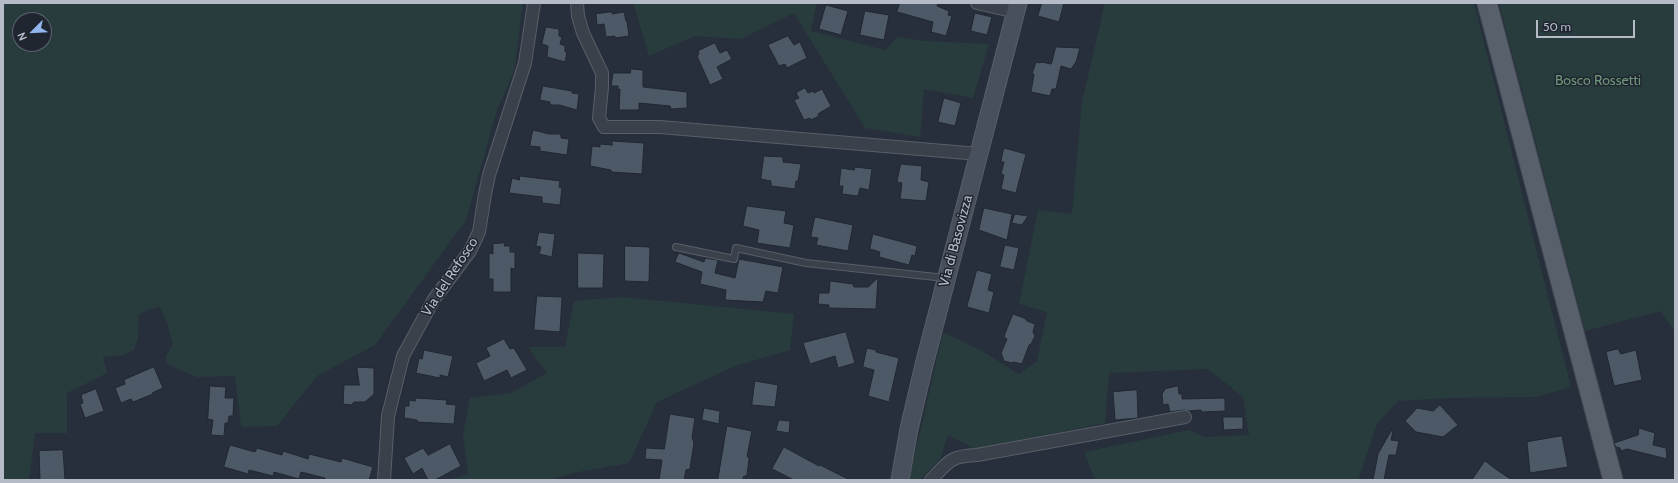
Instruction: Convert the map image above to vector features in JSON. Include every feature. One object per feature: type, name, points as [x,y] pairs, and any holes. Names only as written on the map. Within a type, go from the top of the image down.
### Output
[{"type":"main road","points":[[1487,3],[1613,480]]},
{"type":"main road","name":"Via di Basovizza","points":[[900,480],[909,429],[1017,8]]},
{"type":"street","name":"Via del Refosco","points":[[384,480],[388,416],[403,356],[434,299],[470,251],[479,232],[489,176],[526,63],[534,3]]},
{"type":"street","points":[[577,3],[578,16],[583,33],[602,74],[599,118],[604,127],[660,127],[979,154]]},
{"type":"street","points":[[977,3],[1017,8]]},
{"type":"street","points":[[931,480],[948,462],[959,456],[977,455],[1185,417]]},
{"type":"lane","points":[[676,247],[734,259],[736,248],[806,263],[947,278]]},
{"type":"green space","points":[[3,3],[523,3],[514,71],[497,110],[466,220],[375,345],[317,376],[277,426],[241,427],[235,376],[197,377],[167,364],[166,356],[173,344],[167,323],[160,307],[148,310],[139,315],[138,338],[134,350],[123,355],[103,357],[107,373],[67,393],[67,433],[35,433],[29,480],[3,480]]},
{"type":"green space","points":[[635,3],[817,3],[811,31],[885,50],[898,37],[925,41],[989,44],[973,98],[924,89],[920,137],[865,128],[794,13],[741,39],[695,36],[649,56],[634,5]]},
{"type":"green space","points":[[1105,3],[1474,3],[1571,387],[1536,397],[1449,398],[1398,401],[1377,424],[1358,480],[1095,480],[1084,452],[1189,430],[1204,437],[1249,435],[1243,397],[1208,369],[1109,373],[1105,423],[975,449],[948,435],[940,459],[920,480],[909,480],[943,332],[982,351],[1019,374],[1037,361],[1047,312],[1019,304],[1038,210],[1072,214],[1082,102]]},
{"type":"green space","name":"Bosco Rossetti","points":[[1499,3],[1675,3],[1675,332],[1661,311],[1585,331]]},
{"type":"green space","points":[[622,297],[794,314],[790,350],[735,366],[657,402],[629,463],[573,473],[550,480],[448,480],[468,474],[463,434],[470,398],[511,393],[547,373],[528,347],[565,347],[574,301]]},
{"type":"building","points":[[900,3],[938,3],[937,6],[949,11],[948,15],[952,16],[946,36],[931,32],[933,22],[897,12]]},
{"type":"building","points":[[1042,3],[1064,3],[1059,22],[1038,16]]},
{"type":"building","points":[[826,5],[848,11],[841,35],[819,29]]},
{"type":"building","points":[[865,11],[889,15],[884,40],[860,35]]},
{"type":"building","points":[[612,12],[612,14],[624,12],[629,36],[615,38],[615,36],[606,37],[604,24],[597,25],[596,14]]},
{"type":"building","points":[[975,13],[992,17],[987,35],[971,31]]},
{"type":"building","points":[[546,27],[559,29],[559,36],[562,37],[560,44],[565,46],[565,52],[567,52],[565,62],[547,57],[548,46],[542,44]]},
{"type":"building","points":[[788,36],[794,45],[800,42],[807,58],[787,68],[785,64],[779,66],[768,45]]},
{"type":"building","points":[[715,43],[720,53],[727,50],[732,59],[717,67],[723,79],[710,85],[697,56],[699,54],[698,51]]},
{"type":"building","points":[[1056,47],[1080,48],[1076,62],[1071,69],[1061,66],[1056,89],[1052,89],[1050,96],[1031,92],[1034,74],[1032,74],[1036,62],[1051,64]]},
{"type":"building","points":[[631,69],[643,70],[643,87],[687,92],[687,108],[671,109],[670,106],[639,103],[639,110],[619,110],[620,89],[618,90],[618,86],[611,86],[613,73],[630,73]]},
{"type":"building","points":[[543,86],[572,91],[572,93],[579,94],[577,110],[559,105],[550,105],[550,102],[540,100]]},
{"type":"building","points":[[805,88],[808,93],[813,91],[814,93],[822,89],[831,106],[818,114],[819,116],[811,120],[810,118],[804,120],[794,100],[799,98],[796,93]]},
{"type":"building","points":[[944,98],[961,103],[955,126],[938,122]]},
{"type":"building","points":[[533,130],[549,134],[561,134],[561,138],[569,139],[567,155],[540,151],[540,147],[530,146]]},
{"type":"building","points":[[612,141],[644,143],[642,174],[611,172],[611,170],[590,166],[592,146],[600,147],[600,144],[612,145]]},
{"type":"building","points":[[1004,148],[1026,154],[1016,193],[1001,189],[1004,175],[1001,174],[1004,162],[1001,162]]},
{"type":"building","points":[[764,156],[783,157],[783,162],[801,164],[795,189],[771,186],[771,181],[761,179]]},
{"type":"building","points":[[901,164],[922,166],[921,180],[929,182],[926,201],[900,199],[902,183],[897,182]]},
{"type":"building","points":[[855,167],[872,169],[869,190],[860,188],[858,196],[842,194],[843,186],[839,186],[841,168],[854,170]]},
{"type":"building","points":[[520,176],[560,181],[559,187],[562,188],[560,205],[542,203],[542,197],[509,193],[512,178],[519,180]]},
{"type":"building","points":[[747,206],[786,211],[784,223],[794,225],[790,248],[757,243],[759,230],[743,226]]},
{"type":"building","points":[[984,208],[1012,214],[1007,240],[979,230]]},
{"type":"building","points":[[1015,214],[1028,216],[1022,225],[1012,223]]},
{"type":"building","points":[[815,217],[853,225],[848,251],[816,245],[818,238],[811,237]]},
{"type":"building","points":[[539,232],[555,234],[552,257],[539,254],[541,247],[536,246]]},
{"type":"building","points":[[873,234],[917,246],[915,256],[912,255],[909,265],[879,257],[880,252],[870,249]]},
{"type":"building","points":[[505,243],[504,246],[510,246],[510,252],[515,252],[515,269],[511,268],[511,292],[493,292],[493,279],[489,279],[489,253],[493,254],[493,244]]},
{"type":"building","points":[[1005,245],[1019,248],[1014,270],[1000,267]]},
{"type":"building","points":[[625,246],[650,247],[649,282],[625,281]]},
{"type":"building","points":[[578,253],[604,254],[603,288],[578,288]]},
{"type":"building","points":[[679,253],[704,262],[705,258],[718,260],[715,273],[735,278],[739,259],[783,267],[778,293],[766,291],[763,302],[725,300],[726,290],[700,284],[702,272],[675,262]]},
{"type":"building","points":[[977,270],[992,274],[988,290],[994,292],[989,313],[967,307]]},
{"type":"building","points":[[878,278],[876,309],[829,308],[829,305],[818,304],[819,293],[829,293],[830,281],[853,284],[854,287],[868,287]]},
{"type":"building","points":[[537,296],[562,297],[560,332],[534,330]]},
{"type":"building","points":[[1013,314],[1035,324],[1033,332],[1035,336],[1029,345],[1022,364],[1004,361],[1001,353],[1007,339],[1004,337]]},
{"type":"building","points":[[846,332],[855,363],[838,368],[835,356],[810,364],[803,343]]},
{"type":"building","points":[[504,339],[510,349],[514,348],[527,370],[511,378],[507,370],[484,381],[476,363],[490,356],[486,348]]},
{"type":"building","points":[[867,348],[899,358],[889,402],[868,396],[874,370],[863,367]]},
{"type":"building","points":[[1618,349],[1621,354],[1636,350],[1642,380],[1614,386],[1606,352]]},
{"type":"building","points":[[424,350],[453,356],[448,377],[440,375],[440,378],[416,373],[419,358],[422,359]]},
{"type":"building","points":[[154,367],[163,388],[152,393],[153,394],[133,402],[131,399],[121,403],[115,388],[125,384],[124,380]]},
{"type":"building","points":[[357,367],[374,368],[374,394],[365,402],[354,402],[351,405],[343,404],[344,385],[359,385]]},
{"type":"building","points":[[755,381],[778,385],[775,407],[752,405]]},
{"type":"building","points":[[210,386],[226,387],[225,398],[234,398],[233,416],[229,416],[228,423],[225,423],[224,436],[211,435],[213,420],[208,419]]},
{"type":"building","points":[[1178,386],[1179,394],[1182,394],[1182,399],[1225,398],[1225,411],[1201,412],[1201,410],[1184,410],[1170,412],[1168,404],[1163,405],[1162,394],[1165,389]]},
{"type":"building","points":[[96,389],[104,411],[85,418],[80,404],[83,403],[81,395]]},
{"type":"building","points":[[1137,390],[1138,418],[1115,420],[1113,392]]},
{"type":"building","points":[[416,398],[447,400],[446,404],[456,405],[454,424],[417,422],[417,420],[404,418],[405,406],[409,406],[409,400],[415,401]]},
{"type":"building","points":[[1440,405],[1458,425],[1443,437],[1416,432],[1405,421],[1417,408],[1433,411]]},
{"type":"building","points":[[704,408],[720,411],[719,424],[702,420]]},
{"type":"building","points":[[670,414],[695,418],[692,438],[694,442],[690,469],[686,470],[684,480],[659,480],[662,460],[645,459],[646,448],[664,449]]},
{"type":"building","points":[[1223,417],[1243,417],[1243,429],[1224,430]]},
{"type":"building","points":[[779,420],[790,421],[789,433],[776,431]]},
{"type":"building","points":[[727,426],[752,431],[747,456],[749,459],[747,475],[743,477],[743,480],[718,480]]},
{"type":"building","points":[[1639,428],[1655,433],[1653,445],[1666,448],[1667,459],[1627,449],[1621,451],[1620,448],[1616,447],[1614,443],[1638,435]]},
{"type":"building","points":[[1392,430],[1391,440],[1399,441],[1396,455],[1389,455],[1384,480],[1373,480],[1378,454]]},
{"type":"building","points":[[1562,436],[1568,467],[1530,473],[1527,442]]},
{"type":"building","points":[[450,444],[461,466],[435,480],[428,480],[422,468],[413,474],[404,458],[423,448],[428,455]]},
{"type":"building","points":[[230,445],[255,452],[257,448],[282,455],[283,451],[308,459],[309,454],[341,462],[342,458],[373,467],[369,480],[325,480],[325,478],[301,472],[299,479],[274,472],[273,476],[249,470],[248,474],[224,467]]},
{"type":"building","points":[[784,447],[819,466],[820,465],[850,480],[794,480],[772,469]]},
{"type":"building","points":[[63,450],[65,480],[40,480],[39,451]]},
{"type":"building","points":[[1485,461],[1497,470],[1512,480],[1472,480]]}]
